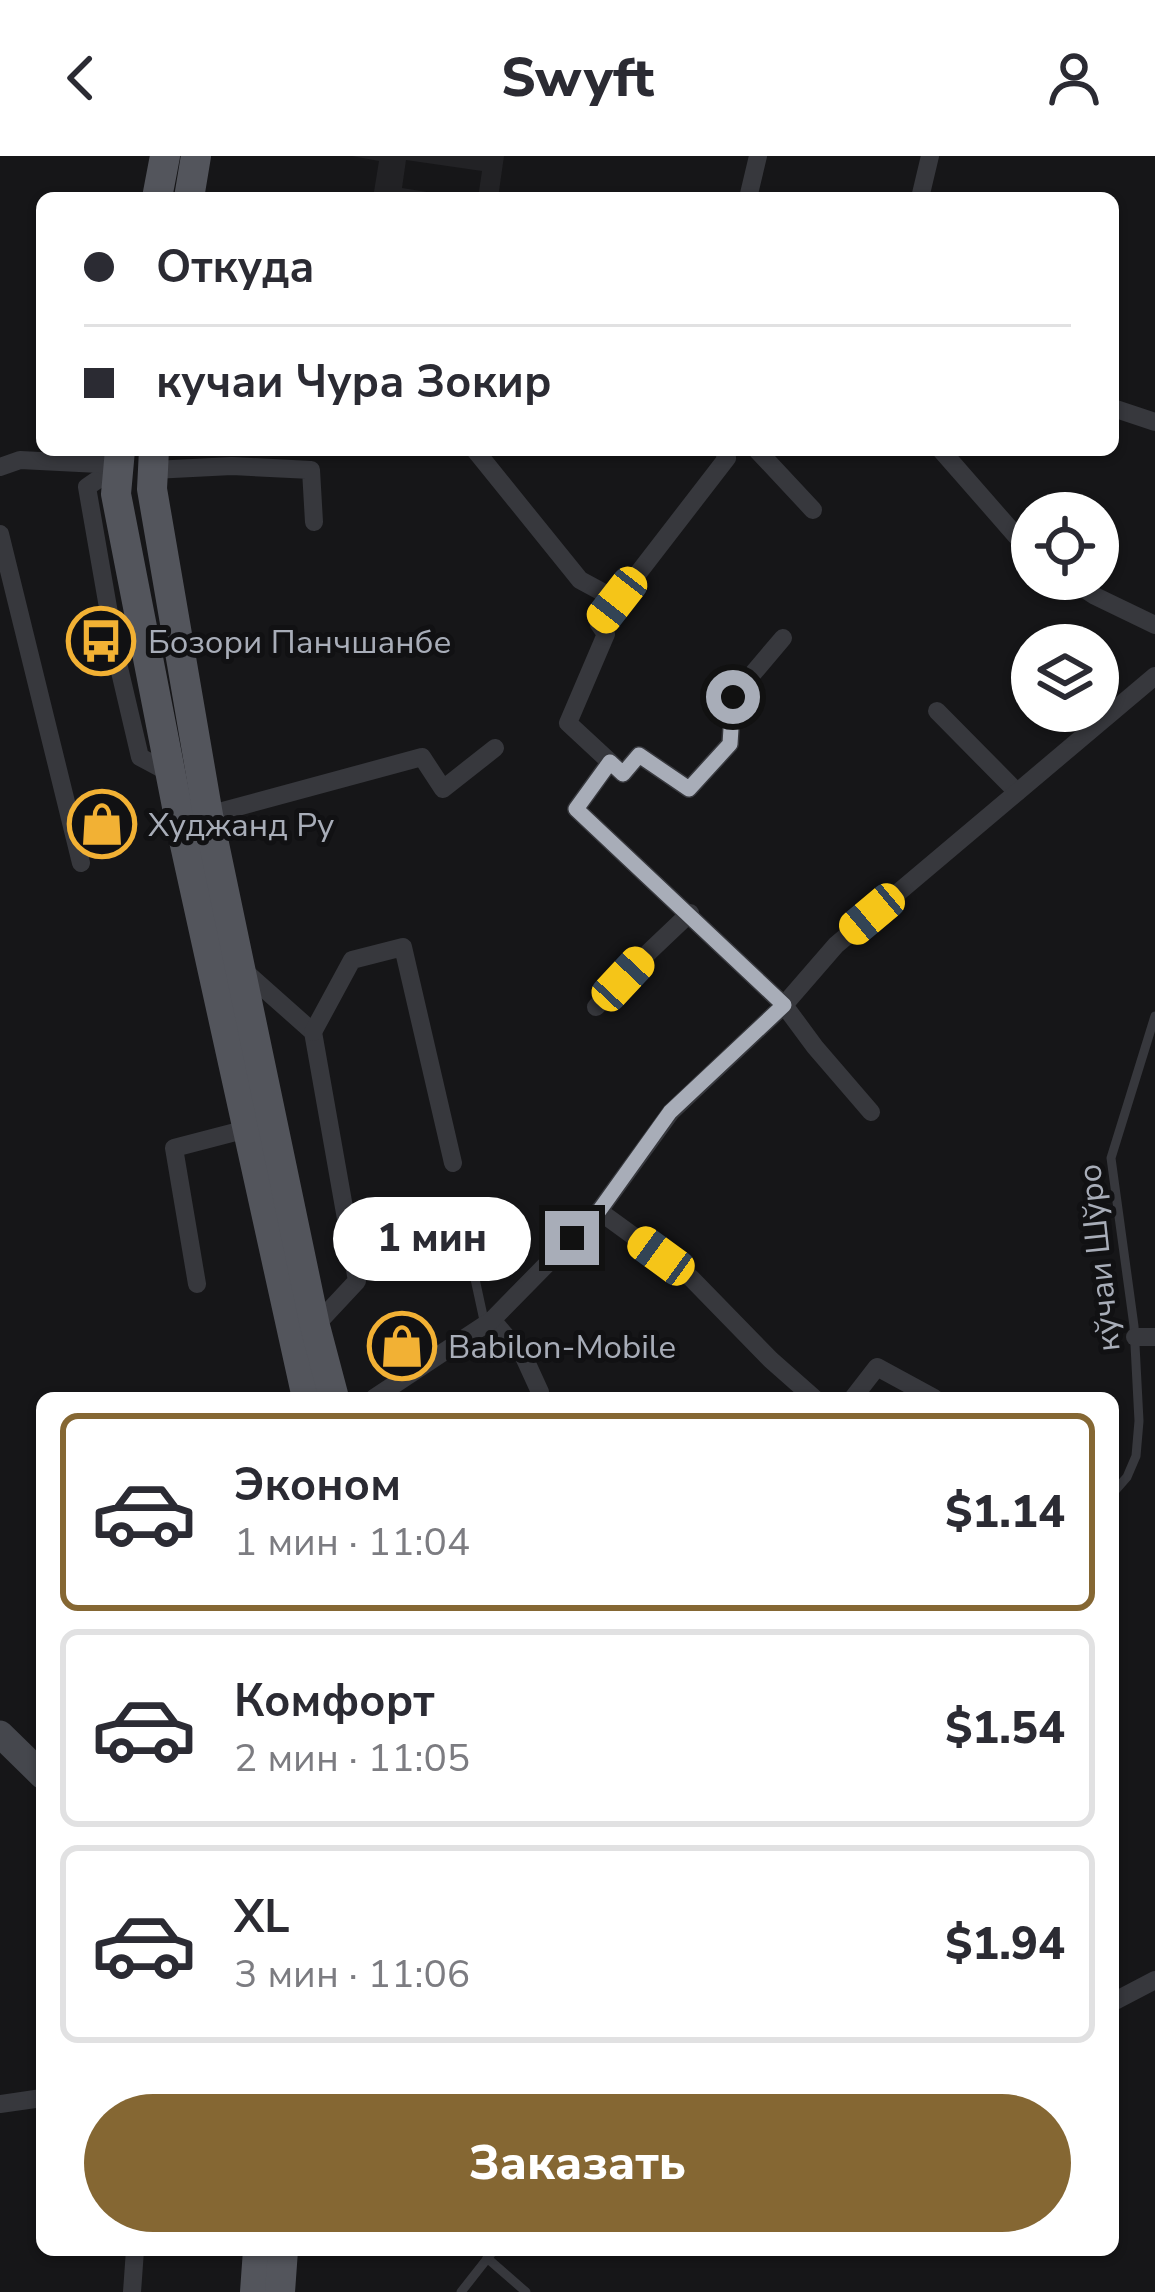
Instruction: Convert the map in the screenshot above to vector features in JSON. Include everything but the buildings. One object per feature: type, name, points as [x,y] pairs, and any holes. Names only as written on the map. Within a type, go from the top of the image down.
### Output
[{"type":"main road","points":[[159,192],[165,156]]},
{"type":"main road","points":[[190,192],[196,156]]},
{"type":"main road","points":[[306,1392],[170,772],[118,501],[119,458],[134,467],[154,459],[154,505],[208,815],[332,1392]]},
{"type":"main road","points":[[118,501],[141,496],[154,505]]},
{"type":"main road","points":[[0,1734],[35,1767]]},
{"type":"main road","points":[[255,2292],[257,2256]]},
{"type":"main road","points":[[280,2292],[283,2256]]},
{"type":"street","points":[[749,192],[758,156]]},
{"type":"street","points":[[921,192],[930,156]]},
{"type":"street","points":[[1119,410],[1155,422]]},
{"type":"street","points":[[481,456],[580,580],[617,600]]},
{"type":"street","points":[[616,768],[568,723],[606,634],[598,624],[726,456]]},
{"type":"street","points":[[764,456],[813,510]]},
{"type":"street","points":[[946,456],[1011,531]]},
{"type":"street","points":[[0,467],[20,460],[119,458]]},
{"type":"street","points":[[119,458],[88,487],[117,659],[140,758],[170,772]]},
{"type":"street","points":[[154,459],[311,470],[314,522]]},
{"type":"street","points":[[0,534],[81,863]]},
{"type":"street","points":[[1103,600],[1155,625]]},
{"type":"street","points":[[783,638],[733,697],[730,744],[689,789],[639,755],[616,768],[576,809],[784,1005],[871,1112]]},
{"type":"street","points":[[383,1392],[489,1322],[599,1211],[670,1112],[784,1005],[836,945],[1155,676]]},
{"type":"street","points":[[937,711],[1017,793]]},
{"type":"street","points":[[208,815],[422,757],[443,789],[495,748]]},
{"type":"street","points":[[596,1007],[690,913]]},
{"type":"street","points":[[315,1326],[357,1281],[313,1032],[352,959],[404,947],[453,1163]]},
{"type":"street","points":[[240,968],[313,1032]]},
{"type":"street","points":[[196,1284],[174,1148],[248,1129]]},
{"type":"street","points":[[599,1211],[692,1278],[807,1392]]},
{"type":"street","points":[[489,1322],[524,1357],[541,1392]]},
{"type":"street","points":[[858,1392],[877,1367],[923,1392]]},
{"type":"street","points":[[1119,1999],[1153,1985]]},
{"type":"street","points":[[0,2104],[36,2099]]},
{"type":"street","points":[[132,2292],[135,2256]]},
{"type":"lane","name":"кўчаи Шўро","points":[[1119,1486],[1136,1456],[1145,1337],[1112,1158],[1155,1016]]},
{"type":"lane","points":[[459,1205],[489,1322]]},
{"type":"lane","points":[[461,2292],[488,2256]]},
{"type":"lane","points":[[492,2256],[526,2292]]},
{"type":"shaded area","points":[[352,156],[504,156],[499,192],[479,192],[482,171],[406,160],[402,188],[427,192],[374,192],[379,161]]},
{"type":"place","name":"Бозори Панчшанбе","points":[[101,641]]},
{"type":"place","name":"Худжанд Ру","points":[[102,824]]},
{"type":"place","name":"Babilon-Mobile","points":[[402,1346]]},
{"type":"route","points":[[572,1238],[599,1211],[670,1112],[784,1005],[576,809],[610,762],[623,774],[639,755],[689,789],[730,744],[733,697]]}]
